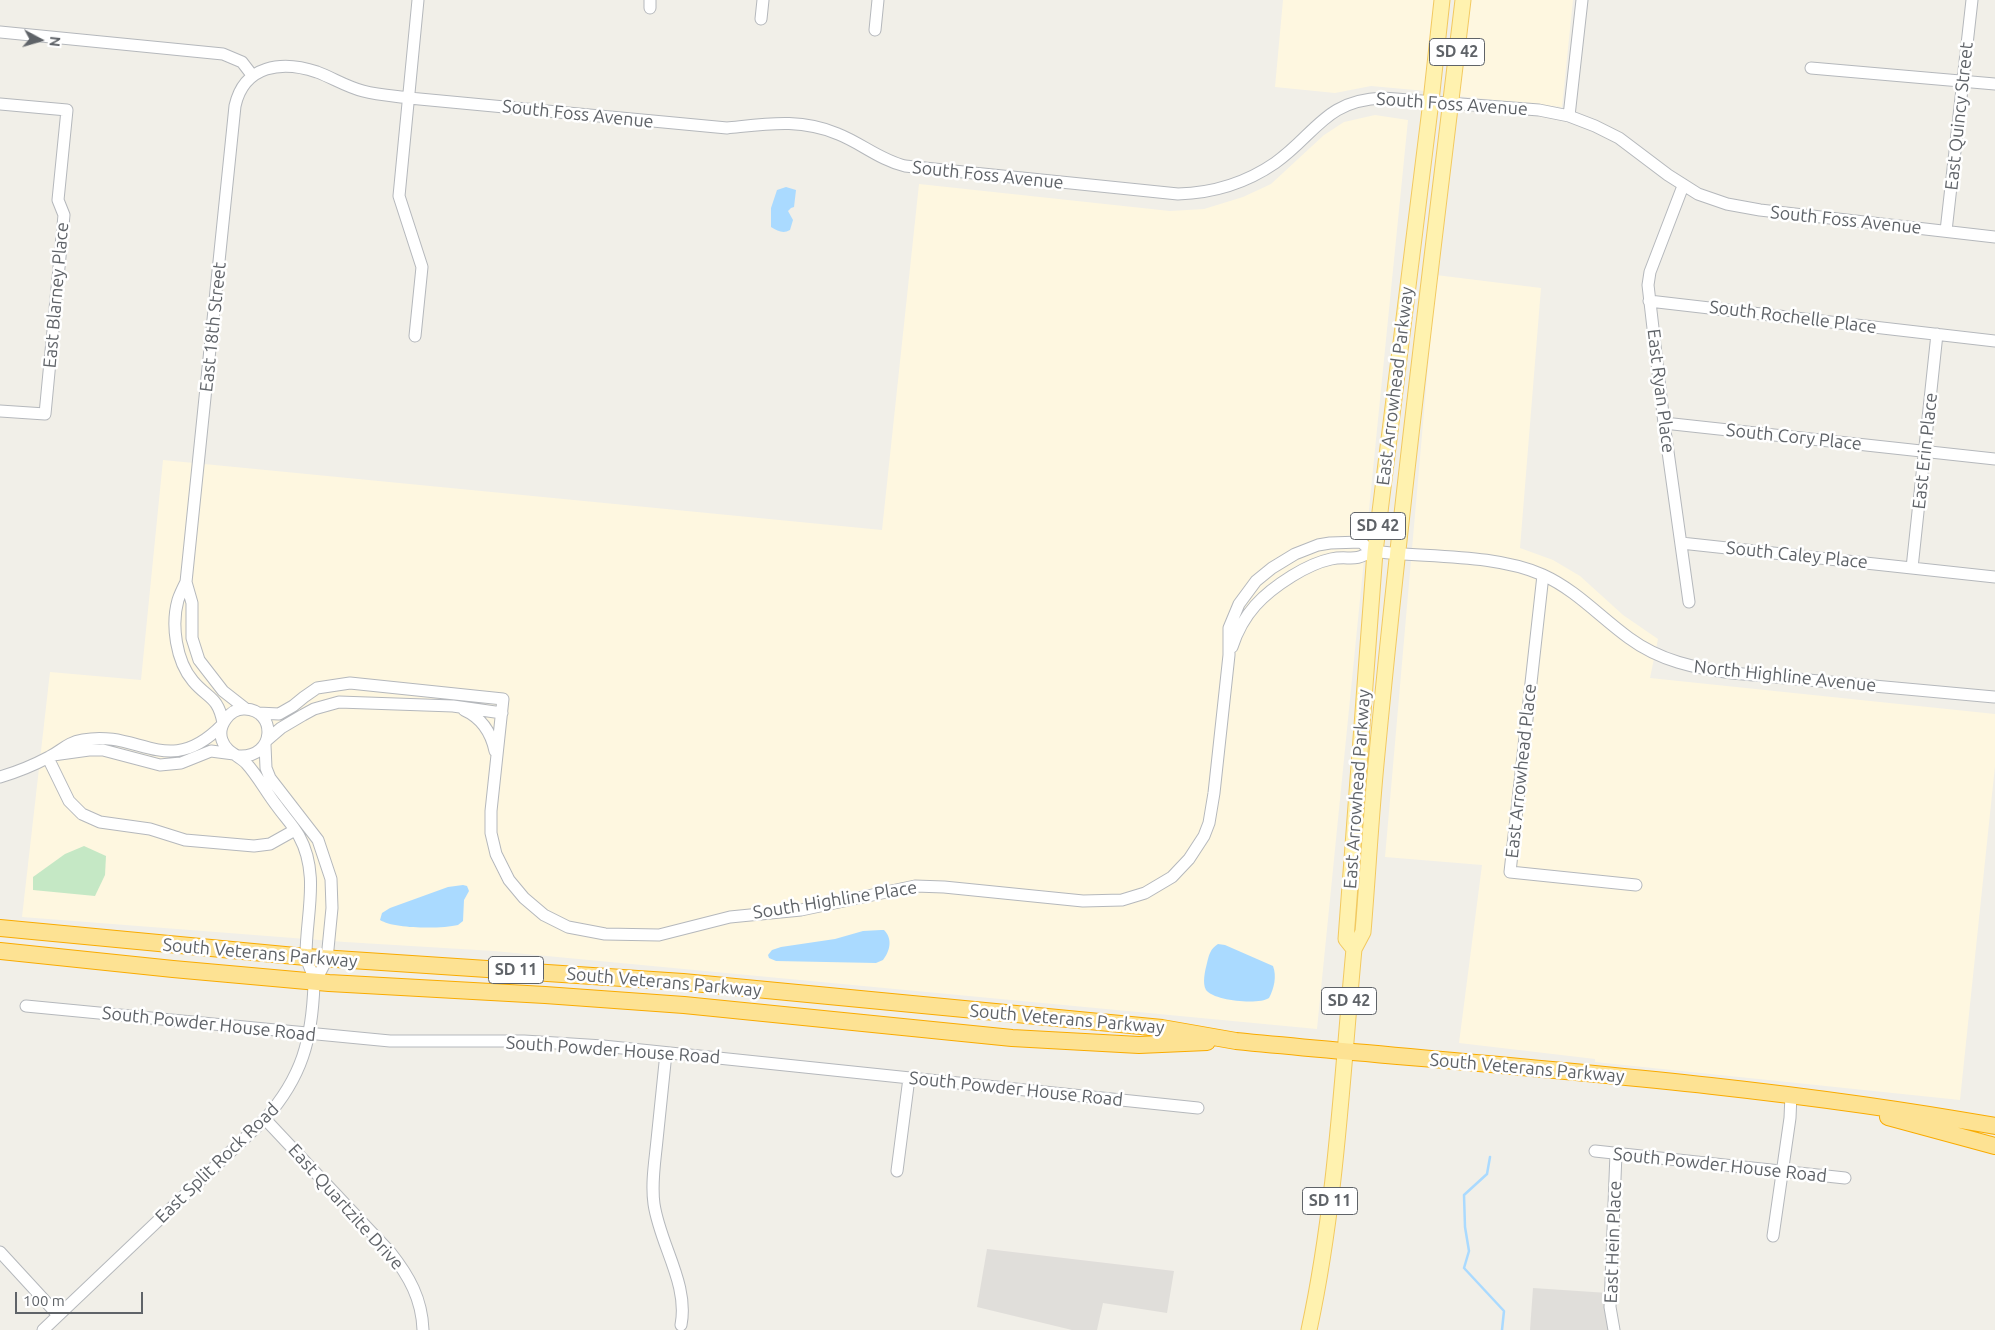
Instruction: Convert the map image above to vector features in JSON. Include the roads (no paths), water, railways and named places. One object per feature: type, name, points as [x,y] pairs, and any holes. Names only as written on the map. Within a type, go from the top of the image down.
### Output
[{"type":"highway","name":"South Veterans Parkway","points":[[0,928],[327,959],[683,982],[1162,1028],[1236,1041],[1345,1052],[1692,1082],[1816,1098]]},
{"type":"highway","name":"South Veterans Parkway","points":[[0,951],[315,982],[653,1003],[1018,1038],[1139,1045],[1236,1041]]},
{"type":"highway","points":[[1816,1098],[1995,1126]]},
{"type":"highway","points":[[1816,1098],[1995,1146]]},
{"type":"main road","name":"East Arrowhead Parkway","points":[[1354,950],[1346,939],[1373,551],[1432,101],[1442,0]]},
{"type":"main road","name":"East Arrowhead Parkway","points":[[1309,1330],[1321,1271],[1329,1210],[1354,950],[1363,932],[1377,755],[1398,554],[1433,236],[1463,0]]},
{"type":"street","points":[[415,336],[422,267],[400,196],[418,0]]},
{"type":"street","points":[[761,20],[763,0]]},
{"type":"street","points":[[875,30],[878,0]]},
{"type":"street","points":[[1569,116],[1582,0]]},
{"type":"street","name":"East Quincy Street","points":[[1946,231],[1972,0]]},
{"type":"street","points":[[0,32],[223,54],[242,62],[252,75]]},
{"type":"street","name":"South Foss Avenue","points":[[252,75],[275,66],[301,68],[317,72],[364,91],[409,98],[727,128],[794,122],[839,134],[890,162],[905,166],[1178,194],[1192,194],[1219,189],[1235,184],[1260,172],[1284,156],[1322,119],[1350,103],[1371,98],[1539,110],[1569,116],[1614,135],[1683,186],[1712,200],[1743,208],[1995,237]]},
{"type":"street","points":[[1811,68],[1995,84]]},
{"type":"street","name":"East 18th Street","points":[[252,75],[240,92],[235,106],[186,582],[178,600],[176,636],[180,654],[189,675],[194,683],[215,701],[223,724],[221,732],[225,746],[254,772],[295,830],[305,848],[311,870],[306,957]]},
{"type":"street","name":"East Blarney Place","points":[[0,104],[67,110],[58,200],[64,215],[45,414],[0,411]]},
{"type":"street","name":"East Ryan Place","points":[[1683,186],[1650,272],[1648,285],[1664,423],[1690,602]]},
{"type":"street","name":"South Rochelle Place","points":[[1649,301],[1995,341]]},
{"type":"street","name":"East Erin Place","points":[[1912,568],[1938,334]]},
{"type":"street","name":"South Cory Place","points":[[1664,423],[1995,459]]},
{"type":"street","name":"South Highline Place","points":[[258,713],[279,714],[317,688],[350,683],[503,699],[491,828],[496,854],[502,868],[516,890],[533,907],[556,922],[580,930],[625,935],[659,935],[730,917],[801,910],[915,886],[944,887],[1083,901],[1122,900],[1145,893],[1172,877],[1189,859],[1204,836],[1209,823],[1229,655],[1228,638],[1232,618],[1247,592],[1272,568],[1300,551],[1330,543],[1361,542],[1373,551],[1360,559],[1332,559],[1315,564],[1282,582],[1261,597],[1247,614],[1235,636],[1229,655]]},
{"type":"street","name":"South Caley Place","points":[[1681,543],[1995,577]]},
{"type":"street","name":"North Highline Avenue","points":[[1373,551],[1503,563],[1543,575],[1569,590],[1630,639],[1665,658],[1690,667],[1740,674],[1994,697]]},
{"type":"street","name":"East Arrowhead Place","points":[[1543,575],[1510,872],[1636,885]]},
{"type":"street","name":"East 18th Street","points":[[186,582],[192,603],[192,638],[199,660],[218,686],[246,708],[258,713]]},
{"type":"street","points":[[0,778],[50,757],[89,750],[103,750],[160,765],[182,763],[211,751],[236,755],[254,754],[295,719],[314,709],[331,704],[360,702],[402,706],[453,706],[502,713]]},
{"type":"street","points":[[453,706],[470,712],[486,726],[492,741],[496,766]]},
{"type":"street","points":[[50,757],[68,743],[99,738],[113,739],[160,752],[174,751],[206,740],[233,712],[246,708]]},
{"type":"street","points":[[258,713],[265,720],[268,727],[266,768],[270,778],[311,830],[328,866],[333,898],[327,959],[315,982]]},
{"type":"street","points":[[50,757],[69,801],[82,814],[100,822],[150,829],[185,840],[254,846],[270,844],[295,830]]},
{"type":"street","name":"East Split Rock Road","points":[[43,1330],[265,1119],[283,1099],[296,1076],[309,1034],[315,982],[306,957]]},
{"type":"street","name":"South Powder House Road","points":[[26,1006],[390,1041],[524,1041],[666,1053],[1198,1108]]},
{"type":"street","points":[[666,1053],[654,1166],[653,1194],[654,1206],[662,1236],[680,1288],[683,1313],[681,1325]]},
{"type":"street","points":[[897,1171],[909,1078]]},
{"type":"street","points":[[1773,1236],[1790,1118],[1791,1094]]},
{"type":"street","name":"East Quartzite Drive","points":[[265,1119],[402,1267],[416,1292],[423,1316],[423,1330]]},
{"type":"street","name":"South Powder House Road","points":[[1595,1151],[1845,1178]]},
{"type":"street","name":"East Hein Place","points":[[1614,1330],[1610,1307],[1616,1154]]},
{"type":"street","points":[[0,1252],[58,1315]]},
{"type":"water","points":[[786,187],[796,190],[794,207],[788,211],[793,220],[790,230],[783,232],[771,227],[771,208],[777,190]]},
{"type":"water","points":[[467,886],[469,891],[464,900],[463,921],[458,925],[406,927],[380,920],[382,913],[390,908],[448,887]]},
{"type":"water","points":[[884,930],[889,937],[889,945],[883,960],[876,963],[776,961],[769,958],[768,955],[772,950],[781,947],[835,939],[863,931]]},
{"type":"water","points":[[1218,944],[1225,945],[1273,966],[1274,982],[1269,998],[1256,1001],[1237,1001],[1218,997],[1206,990],[1204,980],[1209,955]]},
{"type":"waterway","points":[[1490,1157],[1487,1174],[1464,1195],[1465,1227],[1469,1251],[1464,1268],[1504,1311],[1502,1330]]}]
